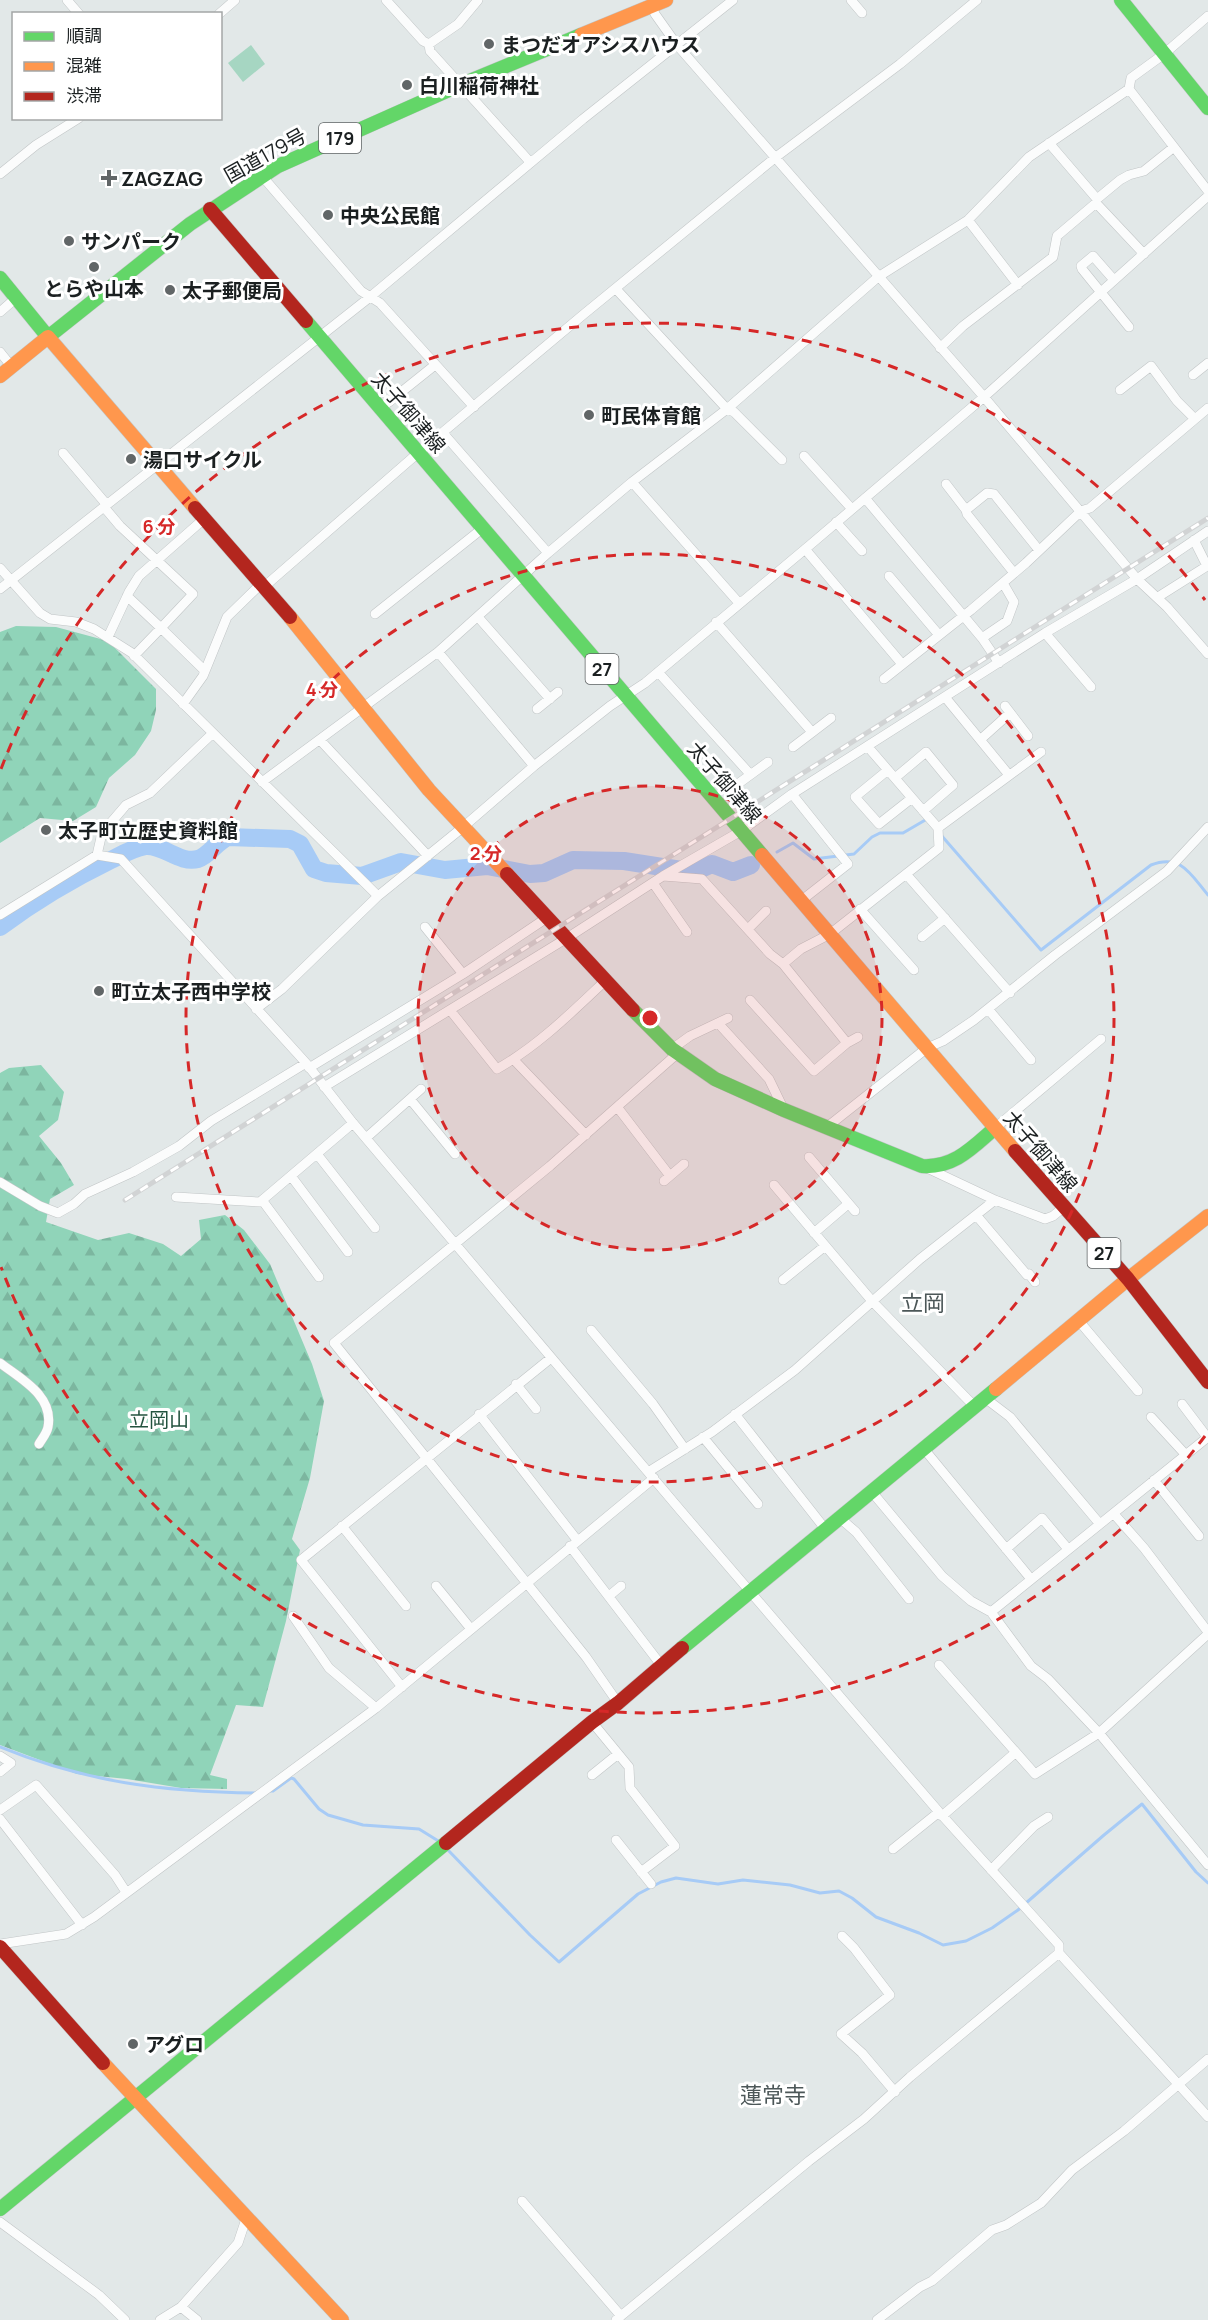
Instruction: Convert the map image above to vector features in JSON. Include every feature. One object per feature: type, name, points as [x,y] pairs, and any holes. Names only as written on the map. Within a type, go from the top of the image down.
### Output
[{"type":"main road","name":"国道179号","points":[[0,376],[210,209],[262,176],[315,149],[643,5],[666,0]]},
{"type":"main road","points":[[1121,0],[1208,108]]},
{"type":"main road","name":"太子御津線","points":[[210,209],[995,1128],[1128,1279],[1208,1382]]},
{"type":"main road","points":[[0,278],[157,466],[263,584],[462,828],[548,917],[644,1022],[675,1051],[715,1079],[784,1110],[922,1166],[945,1166],[954,1162],[995,1128]]},
{"type":"main road","points":[[0,2209],[136,2100],[592,1722],[618,1703],[661,1665],[841,1519],[1128,1279],[1208,1216]]},
{"type":"main road","points":[[0,1945],[136,2100],[342,2320]]},
{"type":"street","points":[[67,0],[77,12]]},
{"type":"street","points":[[221,12],[235,0]]},
{"type":"street","points":[[387,0],[423,41],[429,44]]},
{"type":"street","points":[[429,44],[458,24],[478,0]]},
{"type":"street","points":[[0,589],[370,297],[530,162],[733,0]]},
{"type":"street","points":[[851,0],[862,13]]},
{"type":"street","points":[[183,704],[205,671],[227,617],[263,584],[776,157],[900,64],[977,0]]},
{"type":"street","points":[[643,5],[654,14],[677,45],[984,397],[1137,579],[1158,597],[1208,654]]},
{"type":"street","points":[[262,782],[438,652],[548,553],[632,482],[727,410],[878,277],[968,220],[1029,157],[1129,89],[1131,78],[1164,54],[1208,16]]},
{"type":"street","points":[[429,44],[430,51],[530,162]]},
{"type":"street","points":[[1129,89],[1208,191]]},
{"type":"street","points":[[0,174],[36,145],[76,120]]},
{"type":"street","points":[[1049,143],[1144,254]]},
{"type":"street","points":[[940,348],[963,326],[1053,256],[1057,236],[1120,180],[1144,171],[1174,147]]},
{"type":"street","points":[[262,176],[361,291],[380,303],[474,407]]},
{"type":"street","points":[[256,1008],[282,989],[378,896],[534,766],[610,706],[626,697],[658,672],[984,397],[1208,196]]},
{"type":"street","points":[[968,220],[1018,285]]},
{"type":"street","points":[[1114,280],[1093,256],[1081,266],[1129,327]]},
{"type":"street","points":[[616,289],[727,410],[734,412],[782,460]]},
{"type":"street","points":[[0,312],[16,298]]},
{"type":"street","points":[[0,352],[12,367]]},
{"type":"street","points":[[1193,375],[1208,363]]},
{"type":"street","points":[[380,409],[435,365]]},
{"type":"street","points":[[1120,390],[1151,366],[1177,401],[1195,419]]},
{"type":"street","points":[[884,679],[964,616],[1081,511],[1090,508],[1208,408]]},
{"type":"street","points":[[443,433],[548,553]]},
{"type":"street","points":[[63,453],[120,526],[193,594],[134,656]]},
{"type":"street","points":[[804,456],[852,509]]},
{"type":"street","points":[[632,482],[739,603]]},
{"type":"street","points":[[946,484],[1014,573]]},
{"type":"street","points":[[966,510],[987,493],[994,494],[1038,549]]},
{"type":"street","points":[[865,498],[982,638],[999,663]]},
{"type":"street","points":[[108,637],[139,576],[205,518]]},
{"type":"street","points":[[836,522],[862,551]]},
{"type":"street","points":[[375,614],[483,528]]},
{"type":"street","points":[[324,1087],[567,938],[663,876],[741,831],[792,794],[1045,633],[1137,579],[1208,531]]},
{"type":"street","points":[[1158,597],[1207,566],[1194,540]]},
{"type":"street","points":[[805,549],[902,664]]},
{"type":"street","points":[[0,568],[40,613],[50,619],[76,622],[108,637],[134,656],[378,896]]},
{"type":"street","points":[[889,576],[939,634]]},
{"type":"street","points":[[982,638],[1007,621],[1011,612],[1014,602],[1003,583]]},
{"type":"street","points":[[127,596],[205,671]]},
{"type":"street","points":[[478,616],[550,699]]},
{"type":"street","points":[[716,622],[812,732]]},
{"type":"street","points":[[1045,633],[1090,687]]},
{"type":"street","points":[[438,652],[534,766]]},
{"type":"street","points":[[658,672],[750,774]]},
{"type":"street","points":[[537,709],[558,692]]},
{"type":"street","points":[[945,697],[1009,775]]},
{"type":"street","points":[[981,739],[1008,709],[1028,736]]},
{"type":"street","points":[[793,747],[831,718]]},
{"type":"street","points":[[98,855],[102,833],[126,805],[150,794],[213,734]]},
{"type":"street","points":[[320,740],[428,856]]},
{"type":"street","points":[[783,964],[801,949],[830,934],[939,848],[938,828],[868,747]]},
{"type":"street","points":[[895,778],[926,752],[953,785],[923,811]]},
{"type":"street","points":[[938,828],[1041,753]]},
{"type":"street","points":[[735,786],[768,762]]},
{"type":"street","points":[[888,770],[855,797],[879,824],[912,798]]},
{"type":"street","points":[[792,794],[848,864],[802,900]]},
{"type":"street","points":[[827,1128],[927,1047],[943,1041],[1010,993],[1055,955],[1167,871],[1208,827]]},
{"type":"street","points":[[0,915],[98,855],[121,859],[308,1066],[353,1123],[551,1358],[941,1814],[1059,1945],[1059,1953],[1208,2117]]},
{"type":"street","points":[[906,874],[1010,993]]},
{"type":"street","points":[[663,876],[702,879],[770,954],[783,964],[847,1043]]},
{"type":"street","points":[[653,883],[687,932]]},
{"type":"street","points":[[860,909],[914,970]]},
{"type":"street","points":[[748,929],[766,911]]},
{"type":"street","points":[[0,1182],[40,1206],[58,1213],[74,1204],[85,1194],[133,1172],[179,1146],[211,1121],[463,974],[548,917]]},
{"type":"street","points":[[936,940],[926,934],[945,918]]},
{"type":"street","points":[[425,927],[463,974]]},
{"type":"street","points":[[450,1010],[497,1069],[514,1060],[606,980]]},
{"type":"street","points":[[750,1000],[814,1071],[847,1043],[858,1037]]},
{"type":"street","points":[[988,1009],[1031,1060]]},
{"type":"street","points":[[618,1703],[586,1657],[334,1343],[618,1108],[690,1036],[728,1018]]},
{"type":"street","points":[[718,1023],[770,1079],[784,1110]]},
{"type":"street","points":[[995,1128],[1101,1039]]},
{"type":"street","points":[[514,1060],[586,1135]]},
{"type":"street","points":[[366,1138],[421,1089]]},
{"type":"street","points":[[410,1099],[455,1154]]},
{"type":"street","points":[[618,1108],[667,1178],[684,1164]]},
{"type":"street","points":[[176,1197],[260,1202],[353,1123]]},
{"type":"street","points":[[317,1154],[375,1228]]},
{"type":"street","points":[[809,1157],[852,1207],[814,1233]]},
{"type":"street","points":[[922,1166],[995,1200],[1045,1219],[1064,1207]]},
{"type":"street","points":[[291,1176],[316,1216],[342,1249]]},
{"type":"street","points":[[774,1185],[872,1301],[980,1403],[1010,1417],[1099,1523]]},
{"type":"street","points":[[339,1199],[347,1193]]},
{"type":"street","points":[[262,1200],[287,1242],[303,1263],[319,1277]]},
{"type":"street","points":[[0,1945],[66,1934],[82,1925],[376,1708],[651,1475],[795,1370],[872,1301],[995,1200]]},
{"type":"street","points":[[976,1215],[1006,1257],[1027,1275],[1029,1274],[1035,1282]]},
{"type":"street","points":[[783,1280],[825,1245]]},
{"type":"street","points":[[1079,1321],[1138,1391]]},
{"type":"street","points":[[591,1330],[614,1351],[639,1383],[659,1421],[685,1449]]},
{"type":"street","points":[[402,1687],[301,1560],[551,1358]]},
{"type":"street","points":[[0,1363],[30,1385],[43,1400],[47,1409],[48,1428],[39,1444]]},
{"type":"street","points":[[516,1384],[536,1409]]},
{"type":"street","points":[[991,1612],[1208,1437],[1182,1404]]},
{"type":"street","points":[[480,1414],[573,1543],[611,1602],[661,1665]]},
{"type":"street","points":[[735,1414],[826,1530]]},
{"type":"street","points":[[1151,1417],[1185,1454]]},
{"type":"street","points":[[703,1437],[746,1484],[758,1504]]},
{"type":"street","points":[[924,1449],[1031,1579]]},
{"type":"street","points":[[1154,1480],[1199,1536]]},
{"type":"street","points":[[872,1492],[942,1576],[971,1601],[991,1612],[1031,1666],[1048,1679],[1099,1733],[1208,1864]]},
{"type":"street","points":[[939,1665],[1035,1774],[1099,1733],[1208,1633],[1144,1548],[1114,1514]]},
{"type":"street","points":[[1006,1549],[1042,1518],[1068,1549]]},
{"type":"street","points":[[841,1519],[856,1532],[909,1599]]},
{"type":"street","points":[[342,1526],[406,1606]]},
{"type":"street","points":[[436,1586],[471,1629]]},
{"type":"street","points":[[609,1596],[621,1586]]},
{"type":"street","points":[[293,1616],[329,1668],[376,1708]]},
{"type":"street","points":[[592,1722],[629,1767],[630,1788],[675,1846],[641,1872]]},
{"type":"street","points":[[893,1849],[941,1814],[1015,1753]]},
{"type":"street","points":[[592,1775],[618,1754]]},
{"type":"street","points":[[0,1756],[11,1763],[0,1772]]},
{"type":"street","points":[[0,1810],[36,1785],[126,1892]]},
{"type":"street","points":[[991,1870],[1034,1826],[1048,1816]]},
{"type":"street","points":[[0,1819],[82,1925]]},
{"type":"street","points":[[616,1840],[651,1884]]},
{"type":"street","points":[[1200,1854],[1208,1847]]},
{"type":"street","points":[[842,1936],[854,1947],[890,1995],[841,2034],[862,2053],[895,2092]]},
{"type":"street","points":[[522,2201],[619,2318],[792,2175],[864,2119],[1059,1953]]},
{"type":"street","points":[[877,2320],[920,2286],[932,2281],[992,2230],[1006,2225],[1041,2203],[1072,2170],[1124,2131],[1208,2059]]},
{"type":"street","points":[[160,2320],[181,2307],[238,2243],[246,2219]]},
{"type":"street","points":[[0,2222],[99,2295],[125,2320]]},
{"type":"street","points":[[181,2307],[197,2320]]},
{"type":"green space","points":[[251,45],[265,64],[243,82],[228,63]]},
{"type":"green space","points":[[16,626],[56,627],[108,641],[156,689],[156,710],[151,731],[135,755],[109,778],[96,807],[73,821],[40,818],[0,843],[0,632]]},
{"type":"green space","name":"立岡山","points":[[41,1065],[64,1092],[58,1120],[39,1136],[61,1163],[74,1185],[50,1199],[46,1222],[98,1240],[129,1233],[163,1244],[181,1256],[201,1239],[199,1220],[225,1215],[244,1230],[270,1264],[312,1364],[324,1401],[310,1478],[292,1539],[300,1550],[286,1621],[263,1707],[236,1705],[210,1775],[227,1779],[227,1789],[181,1788],[77,1774],[0,1745],[0,1073],[9,1068]]},
{"type":"waterway","points":[[777,852],[793,843],[814,859],[854,854],[872,837],[880,833],[903,833],[927,819]]},
{"type":"waterway","points":[[941,835],[1041,950],[1151,865],[1161,862],[1178,864],[1208,895]]},
{"type":"waterway","points":[[0,927],[68,883],[132,850],[152,846],[191,860],[206,855],[228,837],[290,839],[300,844],[314,869],[326,873],[362,876],[401,862],[445,870],[487,866],[530,874],[544,873],[573,860],[624,861],[694,872],[712,864],[733,872],[751,865]]},
{"type":"waterway","points":[[0,1747],[63,1769],[125,1783],[189,1790],[256,1793]]},
{"type":"waterway","points":[[269,1791],[273,1791],[291,1778],[319,1809],[328,1815],[363,1825],[419,1829],[440,1842]]},
{"type":"waterway","points":[[447,1849],[559,1962],[638,1894],[661,1882],[676,1878],[718,1884],[743,1880],[790,1885],[820,1893],[839,1891],[876,1917],[919,1933],[943,1945],[966,1941],[992,1928],[1018,1910],[1142,1804],[1196,1872],[1208,1883]]},
{"type":"railway","points":[[125,1200],[1208,518]]},
{"type":"traffic: fast","points":[[1121,0],[1208,108]]},
{"type":"traffic: fast","points":[[0,278],[48,337],[190,224],[278,166],[460,85],[581,35]]},
{"type":"traffic: fast","points":[[306,321],[762,855]]},
{"type":"traffic: fast","points":[[633,1010],[672,1049],[715,1079],[784,1110],[922,1166],[944,1164],[953,1160],[995,1128]]},
{"type":"traffic: fast","points":[[682,1648],[996,1389]]},
{"type":"traffic: fast","points":[[0,2209],[446,1843]]},
{"type":"traffic: slow","points":[[581,35],[666,0]]},
{"type":"traffic: slow","points":[[0,376],[48,337],[195,508]]},
{"type":"traffic: slow","points":[[290,617],[429,790],[507,874]]},
{"type":"traffic: slow","points":[[762,855],[1015,1151]]},
{"type":"traffic: slow","points":[[996,1389],[1208,1216]]},
{"type":"traffic: slow","points":[[103,2063],[342,2320]]},
{"type":"traffic: jam","points":[[210,209],[306,321]]},
{"type":"traffic: jam","points":[[195,508],[290,617]]},
{"type":"traffic: jam","points":[[507,874],[633,1010]]},
{"type":"traffic: jam","points":[[1015,1151],[1128,1279],[1208,1382]]},
{"type":"traffic: jam","points":[[446,1843],[682,1648]]},
{"type":"traffic: jam","points":[[0,1947],[103,2063]]},
{"type":"place","name":"まつだオアシスハウス","points":[[489,44]]},
{"type":"place","name":"白川稲荷神社","points":[[407,85]]},
{"type":"place","name":"ZAGZAG","points":[[109,178]]},
{"type":"place","name":"中央公民館","points":[[328,215]]},
{"type":"place","name":"サンパーク","points":[[69,241]]},
{"type":"place","name":"とらや山本","points":[[94,267]]},
{"type":"place","name":"太子郵便局","points":[[170,290]]},
{"type":"place","name":"町民体育館","points":[[589,415]]},
{"type":"place","name":"湯口サイクル","points":[[131,459]]},
{"type":"place","name":"太子町立歴史資料館","points":[[46,830]]},
{"type":"place","name":"町立太子西中学校","points":[[99,991]]},
{"type":"place","name":"アグロ","points":[[133,2044]]},
{"type":"district","name":"立岡","points":[[923,1303]]},
{"type":"district","name":"蓮常寺","points":[[773,2095]]}]
